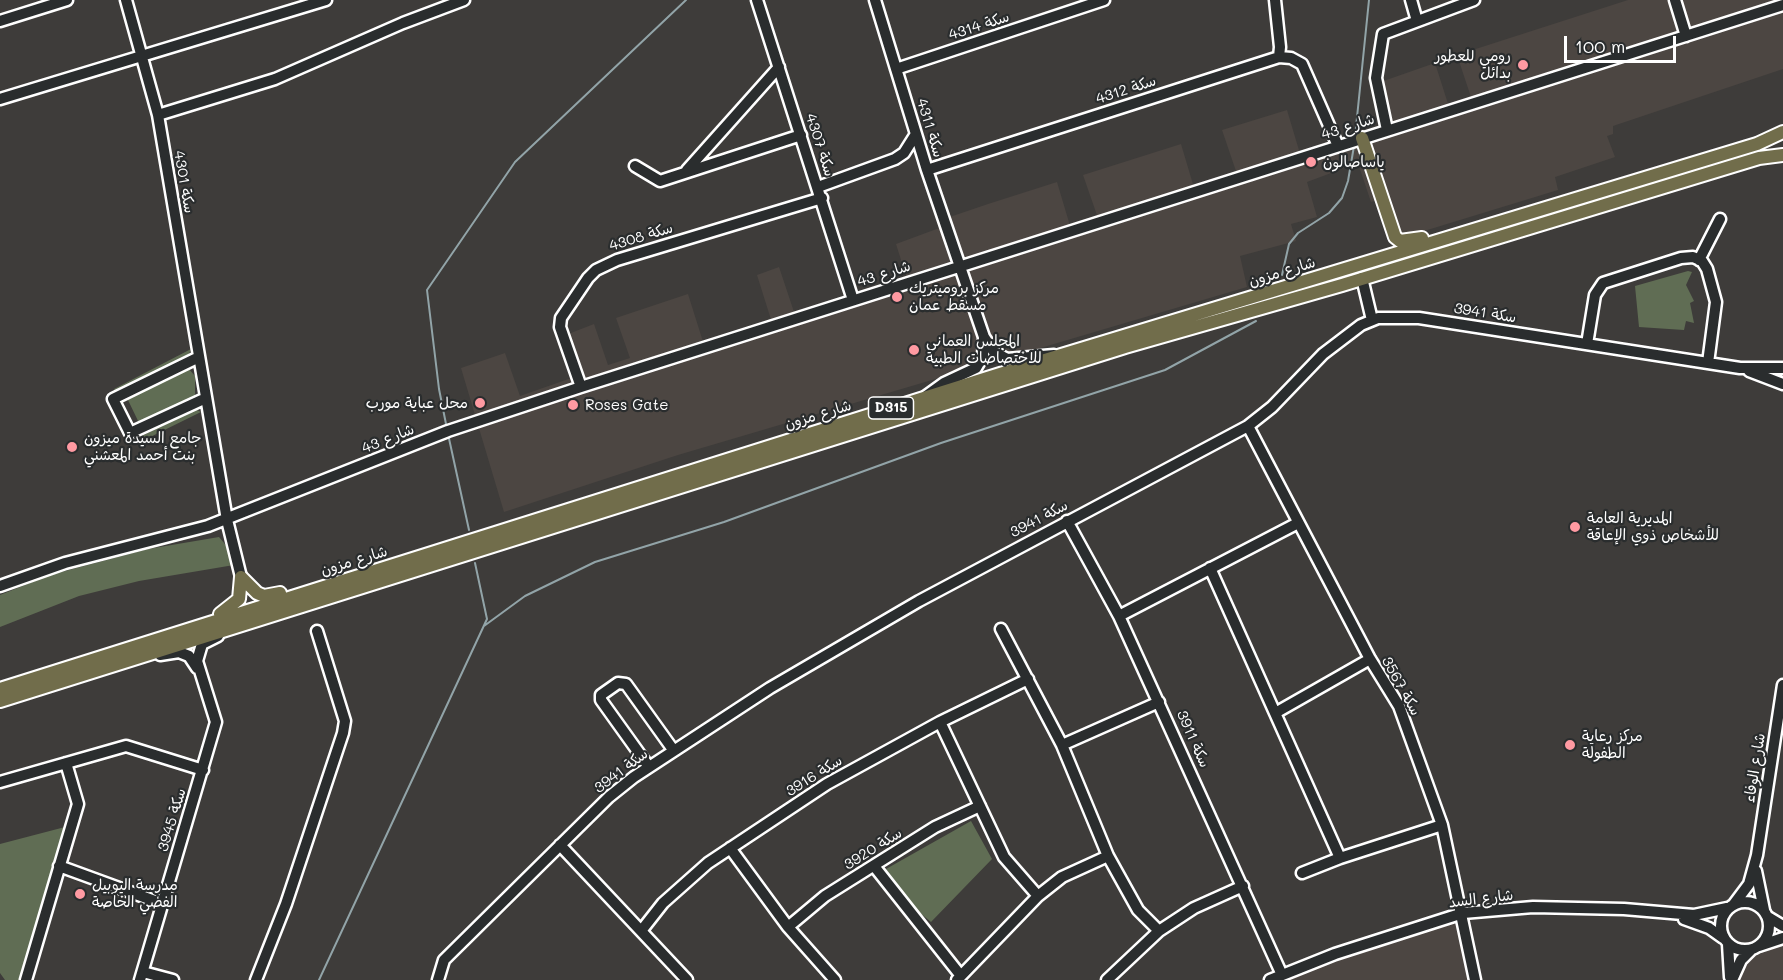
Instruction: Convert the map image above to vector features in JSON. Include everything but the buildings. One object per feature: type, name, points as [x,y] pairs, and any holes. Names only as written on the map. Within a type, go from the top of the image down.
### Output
[{"type":"main road","name":"شارع مزون","points":[[0,688],[1057,356],[1757,144],[1783,132]]},
{"type":"main road","points":[[1362,138],[1395,237],[1400,241],[1528,213]]},
{"type":"main road","name":"شارع مزون","points":[[0,701],[1125,347],[1759,158],[1783,155]]},
{"type":"main road","points":[[241,577],[257,593],[264,596],[345,579]]},
{"type":"main road","points":[[201,625],[234,606],[242,591],[241,577]]},
{"type":"street","points":[[0,21],[66,0]]},
{"type":"street","name":"سكة 4301","points":[[126,0],[158,115],[227,520],[241,577]]},
{"type":"street","points":[[0,99],[326,0]]},
{"type":"street","points":[[158,115],[275,79],[450,2],[465,0]]},
{"type":"street","name":"سكة 4307","points":[[757,0],[853,300]]},
{"type":"street","name":"سكة 4311","points":[[875,0],[927,170],[984,338]]},
{"type":"street","name":"سكة 4314","points":[[896,69],[1104,0]]},
{"type":"street","points":[[1275,0],[1279,57],[1291,58],[1302,64],[1338,146]]},
{"type":"street","points":[[1411,0],[1417,21]]},
{"type":"street","points":[[1387,130],[1376,78],[1381,38],[1387,31],[1474,0]]},
{"type":"street","points":[[1675,0],[1686,36]]},
{"type":"street","name":"شارع 43","points":[[0,586],[65,563],[227,520],[448,431],[581,387],[958,265],[1783,5]]},
{"type":"street","name":"سكة 4312","points":[[927,170],[1279,57]]},
{"type":"street","points":[[687,170],[778,67]]},
{"type":"street","points":[[818,187],[895,159],[904,153],[916,134]]},
{"type":"street","points":[[635,166],[660,181],[687,170],[801,135]]},
{"type":"street","name":"سكة 4308","points":[[581,387],[561,327],[561,318],[596,270],[617,260],[822,198]]},
{"type":"street","points":[[1699,260],[1720,219]]},
{"type":"street","points":[[1587,344],[1595,295],[1604,283],[1681,258],[1699,260],[1707,269],[1716,302],[1708,363]]},
{"type":"street","points":[[1362,278],[1372,320]]},
{"type":"street","name":"سكة 3941","points":[[438,980],[444,960],[609,797],[649,767],[770,688],[919,601],[1248,426],[1272,407],[1323,354],[1361,325],[1372,320],[1419,318],[1740,368],[1783,368]]},
{"type":"street","points":[[984,338],[994,352],[1007,359],[1057,356]]},
{"type":"street","points":[[925,397],[937,387],[975,368],[983,356],[984,338]]},
{"type":"street","points":[[199,357],[114,399],[130,433],[206,398]]},
{"type":"street","name":"سكة 3941","points":[[1740,368],[1783,384]]},
{"type":"street","name":"سكة 3567","points":[[1248,426],[1370,659],[1398,706],[1442,825],[1463,913],[1474,980]]},
{"type":"street","name":"سكة 3911","points":[[1067,521],[1119,616],[1160,702],[1282,975]]},
{"type":"street","points":[[1119,616],[1298,523]]},
{"type":"street","points":[[1210,568],[1277,711],[1340,858]]},
{"type":"street","points":[[198,669],[198,653],[202,644],[243,624]]},
{"type":"street","points":[[1001,629],[1062,746],[1108,855],[1138,910],[1159,931]]},
{"type":"street","points":[[256,980],[286,903],[344,733],[345,721],[317,631]]},
{"type":"street","points":[[119,663],[179,652],[189,656],[198,669]]},
{"type":"street","points":[[1277,711],[1370,659]]},
{"type":"street","name":"سكة 3945","points":[[142,976],[216,722],[198,669]]},
{"type":"street","name":"سكة 3916","points":[[641,931],[663,903],[695,874],[826,784],[940,722],[1028,679]]},
{"type":"street","points":[[649,767],[601,700],[601,695],[618,683],[626,684],[674,751]]},
{"type":"street","name":"شارع الوفاء","points":[[1731,906],[1749,884],[1757,855],[1781,711],[1783,685]]},
{"type":"street","points":[[1062,746],[1160,702]]},
{"type":"street","points":[[940,722],[1005,857],[1038,896]]},
{"type":"street","points":[[0,782],[126,747],[203,770]]},
{"type":"street","points":[[26,980],[78,804],[66,763]]},
{"type":"street","name":"سكة 3920","points":[[788,927],[825,896],[935,827],[980,806]]},
{"type":"street","points":[[1302,873],[1340,858],[1442,825]]},
{"type":"street","points":[[560,845],[687,980]]},
{"type":"street","points":[[730,848],[788,927],[835,980]]},
{"type":"street","points":[[874,866],[959,978],[1038,896],[1062,877],[1108,855]]},
{"type":"street","name":"شارع الوفاء","points":[[1757,855],[1757,886],[1766,914]]},
{"type":"street","points":[[59,866],[163,903]]},
{"type":"street","points":[[1107,980],[1159,931],[1194,908],[1243,886]]},
{"type":"street","points":[[1731,980],[1726,941],[1720,922],[1731,906],[1750,902],[1783,926]]},
{"type":"street","name":"شارع السد","points":[[1270,980],[1379,939],[1463,913],[1533,907],[1709,914],[1731,906]]},
{"type":"street","name":"شارع السد","points":[[1669,914],[1702,925],[1726,941]]},
{"type":"street","points":[[1731,980],[1741,960],[1768,933],[1766,914]]},
{"type":"street","points":[[1726,941],[1735,949],[1755,948],[1783,938]]},
{"type":"street","points":[[142,976],[173,980]]},
{"type":"shaded area","points":[[1628,0],[1783,0],[1783,69],[1613,126],[1613,134],[1607,136],[1615,157],[1555,177],[1558,190],[1411,235],[1393,236],[1378,200],[1371,202],[1358,163],[1307,182],[1317,217],[1291,224],[1296,241],[1240,256],[1247,287],[678,455],[504,512],[461,368],[505,353],[520,396],[577,376],[563,336],[594,324],[608,365],[630,358],[616,318],[688,294],[705,348],[773,326],[757,275],[779,267],[796,318],[908,282],[896,244],[942,227],[938,221],[1057,182],[1071,229],[1099,221],[1083,175],[1181,144],[1195,191],[1238,177],[1222,130],[1287,110],[1301,157],[1387,130],[1372,85],[1435,63],[1450,110],[1473,103],[1457,55]]},
{"type":"shaded area","points":[[1463,913],[1473,980],[1270,980]]},
{"type":"shaded area","points":[[1783,938],[1783,980],[1732,980],[1751,950]]},
{"type":"green space","points":[[1688,271],[1692,272],[1686,285],[1694,301],[1690,303],[1694,323],[1686,321],[1684,330],[1639,327],[1635,286]]},
{"type":"green space","points":[[191,349],[188,357],[117,394],[114,389]]},
{"type":"green space","points":[[188,368],[195,376],[195,399],[140,425],[127,398]]},
{"type":"green space","points":[[195,409],[201,412],[140,442],[138,438]]},
{"type":"green space","points":[[219,537],[230,550],[234,565],[139,581],[79,596],[0,627],[0,595],[50,575],[148,549]]},
{"type":"green space","points":[[971,821],[992,859],[931,922],[903,899],[886,869]]},
{"type":"green space","points":[[65,827],[19,980],[5,980],[0,973],[0,844]]},
{"type":"waterway","points":[[447,429],[439,389],[427,290],[515,162],[686,0]]},
{"type":"waterway","points":[[1355,137],[1369,0]]},
{"type":"waterway","points":[[1282,275],[1289,244],[1298,233],[1329,213],[1342,198],[1348,181],[1354,146]]},
{"type":"waterway","points":[[484,626],[525,596],[595,562],[724,522],[941,443],[1165,370],[1256,321]]},
{"type":"waterway","points":[[448,434],[469,530]]},
{"type":"waterway","points":[[319,980],[487,619],[475,563]]},
{"type":"place","name":"رومي للعطور بدائل","points":[[1523,65]]},
{"type":"place","name":"ياساصالون","points":[[1311,162]]},
{"type":"place","name":"مركز بروميتريك مسقط عمان","points":[[897,297]]},
{"type":"place","name":"المجلس العماني للاختصاصات الطبية","points":[[914,350]]},
{"type":"place","name":"محل عباية مورب","points":[[480,403]]},
{"type":"place","name":"Roses Gate","points":[[573,405]]},
{"type":"place","name":"جامع السيدة ميزون بنت أحمد المعشني","points":[[72,447]]},
{"type":"place","name":"المديرية العامة للأشخاص ذوي الإعاقة","points":[[1575,527]]},
{"type":"place","name":"مركز رعاية الطفولة","points":[[1570,745]]},
{"type":"place","name":"مدرسة اليوبيل الفضي الخاصة","points":[[80,894]]}]
